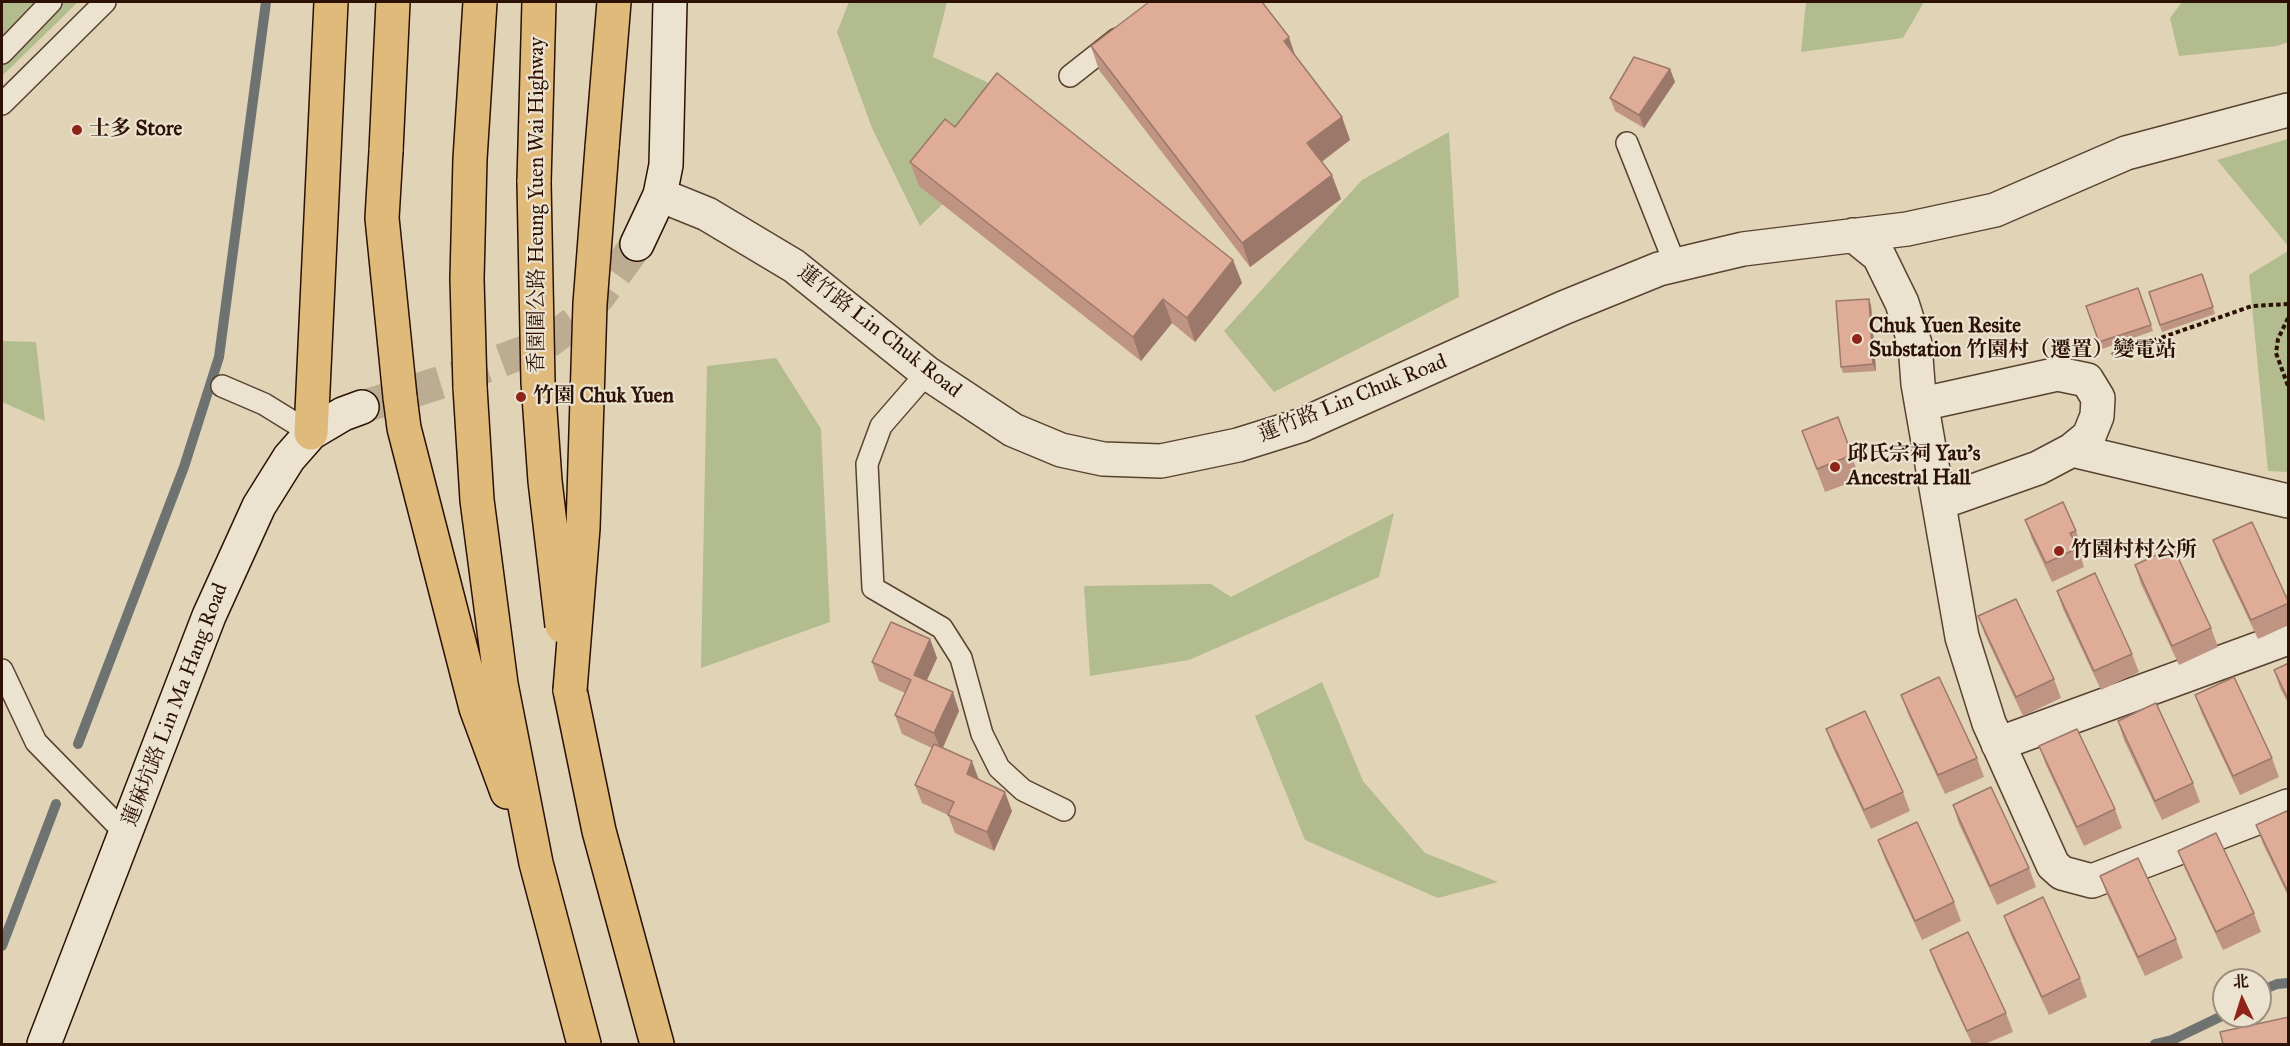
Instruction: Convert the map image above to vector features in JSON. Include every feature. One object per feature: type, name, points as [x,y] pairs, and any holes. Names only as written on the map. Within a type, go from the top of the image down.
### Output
[{"type":"highway","points":[[311,433],[332,2]]},
{"type":"highway","points":[[393,2],[382,218],[404,428],[476,708],[488,745],[536,863]]},
{"type":"highway","points":[[480,2],[470,159],[467,279],[472,442],[478,511],[501,684],[536,863],[584,1044]]},
{"type":"highway","name":"香園圍公路 Heung Yuen Wai Highway","points":[[539,2],[534,182],[538,382],[545,481],[570,690],[599,831],[657,1044]]},
{"type":"highway","points":[[570,690],[583,528],[590,304],[614,2]]},
{"type":"street","points":[[638,244],[660,195],[668,144],[670,2]]},
{"type":"street","name":"蓮竹路 Lin Chuk Road","points":[[660,195],[707,214],[794,266],[927,373],[1013,430],[1061,450],[1102,459],[1161,461],[1238,445],[1302,425],[1563,308],[1675,264],[1743,249],[1907,229],[1995,210],[2126,153],[2289,110]]},
{"type":"street","points":[[1854,235],[1879,256],[1902,303],[1915,344],[1922,404],[1962,637],[1989,723],[2053,865],[2062,873],[2092,881],[2289,806]]},
{"type":"street","points":[[1922,404],[2058,374],[2087,380],[2098,398],[2097,416],[2089,436],[2072,450],[2038,468],[1939,503]]},
{"type":"street","name":"蓮麻坑路 Lin Ma Hang Road","points":[[44,1044],[209,616],[267,491],[289,458],[311,433],[343,414],[362,407]]},
{"type":"street","points":[[2072,450],[2289,501]]},
{"type":"street","points":[[1998,744],[2289,638]]},
{"type":"lane","points":[[2,53],[51,2]]},
{"type":"lane","points":[[2,104],[105,2]]},
{"type":"lane","points":[[1070,76],[1135,24]]},
{"type":"lane","points":[[1627,143],[1675,264]]},
{"type":"lane","points":[[927,373],[881,426],[867,465],[873,588],[942,628],[961,658],[982,734],[999,768],[1023,790],[1064,810]]},
{"type":"lane","points":[[222,386],[264,404],[311,433]]},
{"type":"lane","points":[[2,670],[36,742],[126,834]]},
{"type":"path","points":[[2076,378],[2087,367],[2113,355],[2252,306],[2289,304]]},
{"type":"path","points":[[2289,318],[2278,339],[2276,353],[2289,386]]},
{"type":"green space","points":[[2,2],[78,2],[2,76]]},
{"type":"green space","points":[[849,2],[947,2],[933,57],[1042,108],[920,226],[872,128],[837,32]]},
{"type":"green space","points":[[1806,2],[1924,2],[1903,38],[1801,52]]},
{"type":"green space","points":[[2182,2],[2288,2],[2288,42],[2277,46],[2179,56],[2170,18]]},
{"type":"green space","points":[[1449,132],[1459,297],[1274,392],[1224,331],[1362,180]]},
{"type":"green space","points":[[2288,139],[2288,246],[2217,160]]},
{"type":"green space","points":[[2288,251],[2288,472],[2268,471],[2249,275]]},
{"type":"green space","points":[[2,341],[36,342],[45,421],[2,402]]},
{"type":"green space","points":[[776,358],[821,429],[830,622],[701,668],[707,366]]},
{"type":"green space","points":[[1394,513],[1379,577],[1189,660],[1090,676],[1084,586],[1211,584],[1231,597]]},
{"type":"green space","points":[[1322,682],[1363,781],[1425,853],[1498,882],[1438,898],[1305,840],[1255,716]]},
{"type":"building","points":[[1149,2],[1262,2],[1289,37],[1284,41],[1342,117],[1307,143],[1332,175],[1242,243],[1091,46]]},
{"type":"building","points":[[1634,57],[1670,69],[1639,115],[1610,98]]},
{"type":"building","points":[[997,73],[1233,260],[1187,318],[1163,299],[1133,337],[910,162],[945,119],[955,127]]},
{"type":"building","points":[[2202,274],[2213,307],[2160,325],[2149,292]]},
{"type":"building","points":[[2138,288],[2151,325],[2099,342],[2086,306]]},
{"type":"building","name":"Chuk Yuen Resite Substation 竹園村（遷置）變電站","points":[[1869,299],[1873,364],[1841,367],[1836,301]]},
{"type":"building","points":[[1838,417],[1852,455],[1817,469],[1802,431]]},
{"type":"building","points":[[2063,502],[2076,531],[2070,533],[2078,548],[2046,563],[2025,520]]},
{"type":"building","points":[[2252,522],[2289,603],[2251,620],[2213,540]]},
{"type":"building","points":[[2173,547],[2211,628],[2172,646],[2135,565]]},
{"type":"building","points":[[2095,573],[2132,654],[2094,671],[2057,591]]},
{"type":"building","points":[[2016,599],[2054,679],[2016,697],[1978,616]]},
{"type":"building","points":[[891,622],[930,639],[914,675],[953,692],[934,733],[895,715],[911,680],[872,662]]},
{"type":"building","points":[[2289,663],[2289,701],[2274,670]]},
{"type":"building","points":[[1939,677],[1977,758],[1938,775],[1901,695]]},
{"type":"building","points":[[2234,677],[2272,758],[2233,776],[2195,695]]},
{"type":"building","points":[[2156,703],[2193,783],[2155,801],[2118,721]]},
{"type":"building","points":[[1865,711],[1903,792],[1864,810],[1826,729]]},
{"type":"building","points":[[2077,729],[2115,809],[2077,827],[2039,746]]},
{"type":"building","points":[[934,744],[972,761],[967,774],[1005,792],[987,832],[948,815],[954,802],[915,785]]},
{"type":"building","points":[[1991,787],[2029,868],[1990,886],[1953,805]]},
{"type":"building","points":[[2289,810],[2289,894],[2256,825]]},
{"type":"building","points":[[1917,822],[1954,902],[1915,921],[1878,840]]},
{"type":"building","points":[[2216,833],[2254,913],[2216,932],[2178,851]]},
{"type":"building","points":[[2138,858],[2176,939],[2138,957],[2100,876]]},
{"type":"building","points":[[2043,897],[2080,978],[2042,997],[2004,916]]},
{"type":"building","points":[[1968,932],[2006,1013],[1967,1031],[1930,950]]},
{"type":"building","points":[[2289,1017],[2289,1044],[2223,1044],[2220,1032],[2238,1028],[2272,1028],[2272,1021]]},
{"type":"waterway","points":[[78,744],[184,467],[219,357],[266,2]]},
{"type":"waterway","points":[[2,946],[56,804]]},
{"type":"waterway","points":[[2272,986],[2288,983]]},
{"type":"waterway","points":[[2155,1044],[2172,1040],[2212,1021]]},
{"type":"tunnel","points":[[362,407],[455,378],[545,344],[575,322],[600,295],[637,244]]},
{"type":"place","name":"士多 Store","points":[[77,130]]},
{"type":"place","name":"Chuk Yuen Resite Substation 竹園村（遷置）變電站","points":[[1857,339]]},
{"type":"place","name":"竹園 Chuk Yuen","points":[[521,397]]},
{"type":"place","name":"邱氏宗祠 Yau's Ancestral Hall","points":[[1835,467]]},
{"type":"place","name":"竹園村村公所","points":[[2059,551]]}]
